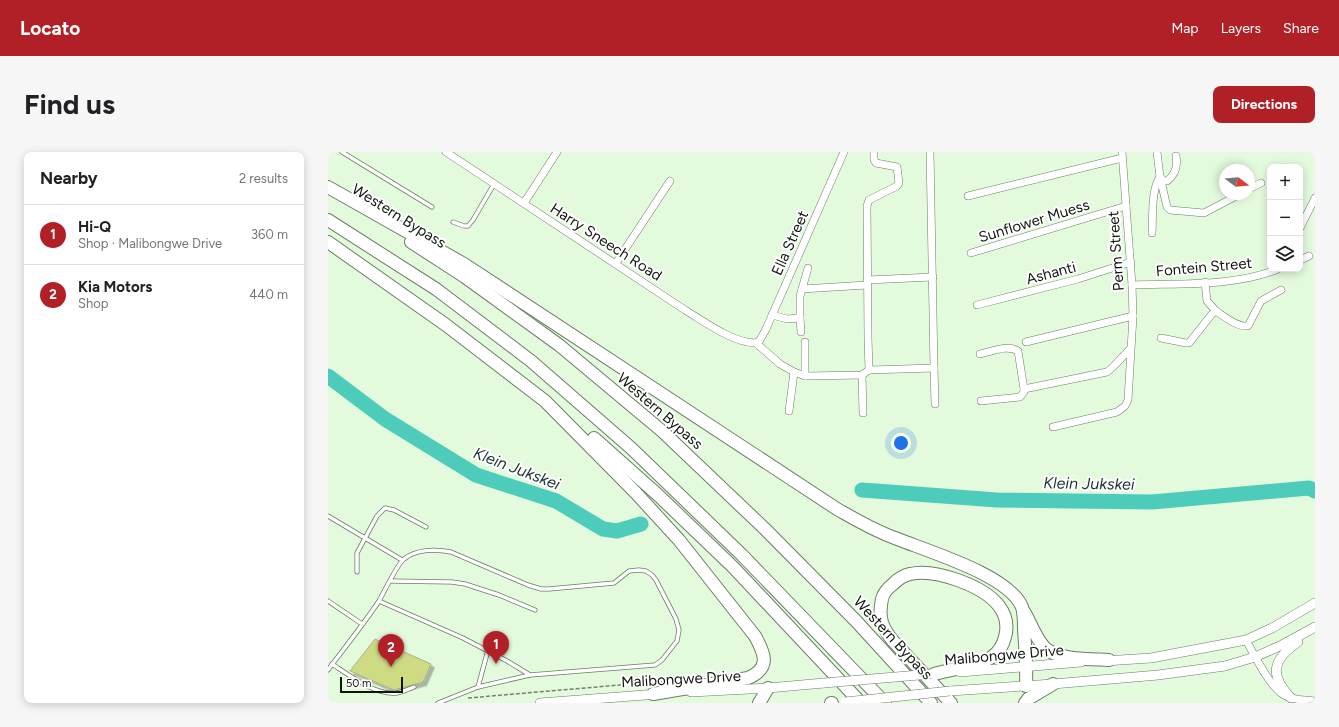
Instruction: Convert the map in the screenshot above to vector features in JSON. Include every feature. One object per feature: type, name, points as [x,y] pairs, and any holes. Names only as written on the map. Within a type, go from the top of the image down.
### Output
[{"type":"highway","points":[[328,187],[464,264],[862,524],[981,572],[997,582],[1012,594],[1023,608],[1039,639],[1044,647],[1050,652],[1064,656],[1109,660]]},
{"type":"highway","name":"Western Bypass","points":[[328,190],[465,277],[559,345],[662,431],[765,529],[856,621],[931,703]]},
{"type":"highway","points":[[328,220],[436,289],[531,362],[619,438],[742,555],[885,703]]},
{"type":"highway","points":[[328,242],[446,325],[593,438],[658,495],[733,567],[861,703]]},
{"type":"highway","points":[[545,401],[636,492],[679,540],[755,636],[762,649],[764,657],[760,669],[757,674],[748,678],[653,694]]},
{"type":"highway","points":[[932,674],[981,662],[995,655],[1004,644],[1007,630],[1006,618],[999,605],[968,585],[939,574],[926,572],[910,574],[898,580],[890,587],[883,597],[880,611],[881,621],[885,632],[951,703]]},
{"type":"highway","points":[[1023,608],[1027,667],[1026,686]]},
{"type":"highway","points":[[1025,703],[1028,699],[1053,684]]},
{"type":"highway","points":[[759,703],[768,688]]},
{"type":"main road","name":"Malibongwe Drive","points":[[540,703],[653,694],[768,688],[1109,660],[1151,658],[1246,640],[1272,628],[1315,603]]},
{"type":"main road","name":"Malibongwe Drive","points":[[831,703],[950,691],[1158,675],[1225,666],[1255,657],[1314,628]]},
{"type":"main road","points":[[1291,698],[1279,684],[1276,677],[1278,663],[1281,657],[1291,647],[1304,638],[1314,628]]},
{"type":"street","name":"Harry Sneech Road","points":[[446,152],[685,310],[741,341],[756,343]]},
{"type":"street","points":[[524,203],[557,152]]},
{"type":"street","name":"Ella Street","points":[[756,343],[760,340],[772,314],[844,152]]},
{"type":"street","points":[[869,370],[867,202],[897,186],[899,183],[897,167],[876,163],[874,160],[874,152]]},
{"type":"street","points":[[930,152],[934,277],[935,404]]},
{"type":"street","points":[[1157,152],[1160,177],[1167,207],[1170,210],[1204,213],[1229,200]]},
{"type":"street","points":[[968,196],[1122,155]]},
{"type":"street","name":"Perm Street","points":[[1053,427],[1117,412],[1125,406],[1128,400],[1133,316],[1131,262],[1122,155]]},
{"type":"street","points":[[1160,177],[1164,181],[1172,178],[1177,163],[1176,156]]},
{"type":"street","points":[[1152,233],[1154,199],[1157,181],[1160,177]]},
{"type":"street","points":[[616,263],[670,181]]},
{"type":"street","points":[[1255,186],[1261,183]]},
{"type":"street","points":[[1303,222],[1315,198]]},
{"type":"street","name":"Sunflower Muess","points":[[971,253],[1126,206]]},
{"type":"street","points":[[1303,259],[1309,256]]},
{"type":"street","name":"Ashanti","points":[[977,305],[1078,279],[1131,262]]},
{"type":"street","points":[[801,332],[800,296],[808,268]]},
{"type":"street","name":"Fontein Street","points":[[1132,285],[1243,279],[1270,272]]},
{"type":"street","points":[[802,289],[934,277]]},
{"type":"street","points":[[1205,282],[1207,301],[1216,312],[1244,326],[1248,326],[1261,301],[1281,290]]},
{"type":"street","points":[[1162,338],[1189,343],[1212,314],[1216,312]]},
{"type":"street","points":[[772,314],[787,319],[800,318]]},
{"type":"street","points":[[1026,342],[1133,316]]},
{"type":"street","points":[[805,342],[805,376]]},
{"type":"street","points":[[756,343],[780,364],[805,376],[862,375],[869,370],[934,368]]},
{"type":"street","points":[[980,354],[1011,348],[1018,351],[1024,389],[1024,392],[1020,397],[981,400]]},
{"type":"street","points":[[1024,389],[1107,372],[1130,349]]},
{"type":"street","points":[[789,411],[794,372]]},
{"type":"street","points":[[862,375],[864,412]]},
{"type":"street","points":[[1246,640],[1272,683],[1281,693],[1291,698],[1315,701]]},
{"type":"lane","points":[[342,152],[432,207]]},
{"type":"lane","points":[[453,222],[468,226],[494,184]]},
{"type":"lane","points":[[357,572],[357,553],[378,516],[385,508],[394,510],[426,527]]},
{"type":"lane","points":[[328,516],[402,560]]},
{"type":"lane","points":[[328,670],[379,601],[402,560],[410,555],[427,551],[442,550],[451,552],[540,589],[614,583],[629,572],[635,570],[646,571],[656,580],[676,619],[679,630],[677,641],[662,660],[655,665],[530,675],[478,687],[438,703]]},
{"type":"lane","points":[[390,581],[452,582],[466,584],[499,595],[535,610]]},
{"type":"lane","points":[[328,601],[362,624]]},
{"type":"lane","points":[[379,601],[488,650],[530,675]]},
{"type":"lane","points":[[478,687],[488,650]]},
{"type":"lane","points":[[332,664],[370,687],[384,693],[397,693],[414,687]]},
{"type":"path","points":[[463,698],[671,680]]},
{"type":"building","points":[[375,639],[431,664],[423,682],[394,690],[350,671]]},
{"type":"waterway","name":"Klein Jukskei","points":[[328,376],[385,419],[476,475],[556,501],[603,529],[617,531],[641,524]]},
{"type":"waterway","name":"Klein Jukskei","points":[[862,490],[997,500],[1152,502],[1309,488],[1315,491]]},
{"type":"place","name":"Hi-Q","points":[[496,664]]},
{"type":"place","name":"Kia Motors","points":[[391,667]]}]
